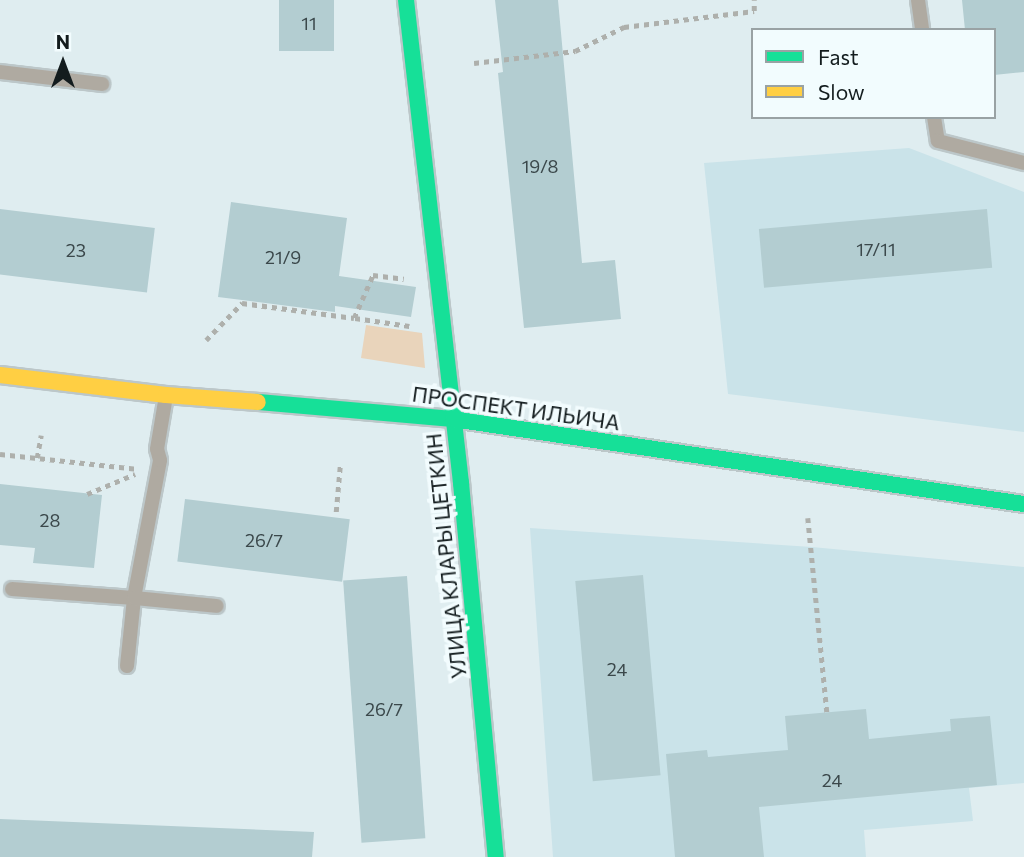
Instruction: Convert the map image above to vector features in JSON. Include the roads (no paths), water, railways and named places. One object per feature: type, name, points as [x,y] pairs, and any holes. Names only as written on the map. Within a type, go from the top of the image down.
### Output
[{"type":"street","name":"УЛИЦА КЛАРЫ ЦЕТКИН","points":[[406,0],[431,196],[463,496],[496,857]]},
{"type":"street","name":"ПРОСПЕКТ ИЛЬИЧА","points":[[0,375],[166,395],[383,411],[453,419],[1024,503]]},
{"type":"lane","points":[[918,0],[922,28]]},
{"type":"lane","points":[[0,72],[102,85]]},
{"type":"lane","points":[[934,119],[938,141],[1024,163]]},
{"type":"lane","points":[[127,666],[134,598],[160,460],[156,449],[166,395]]},
{"type":"lane","points":[[12,589],[217,606]]}]
